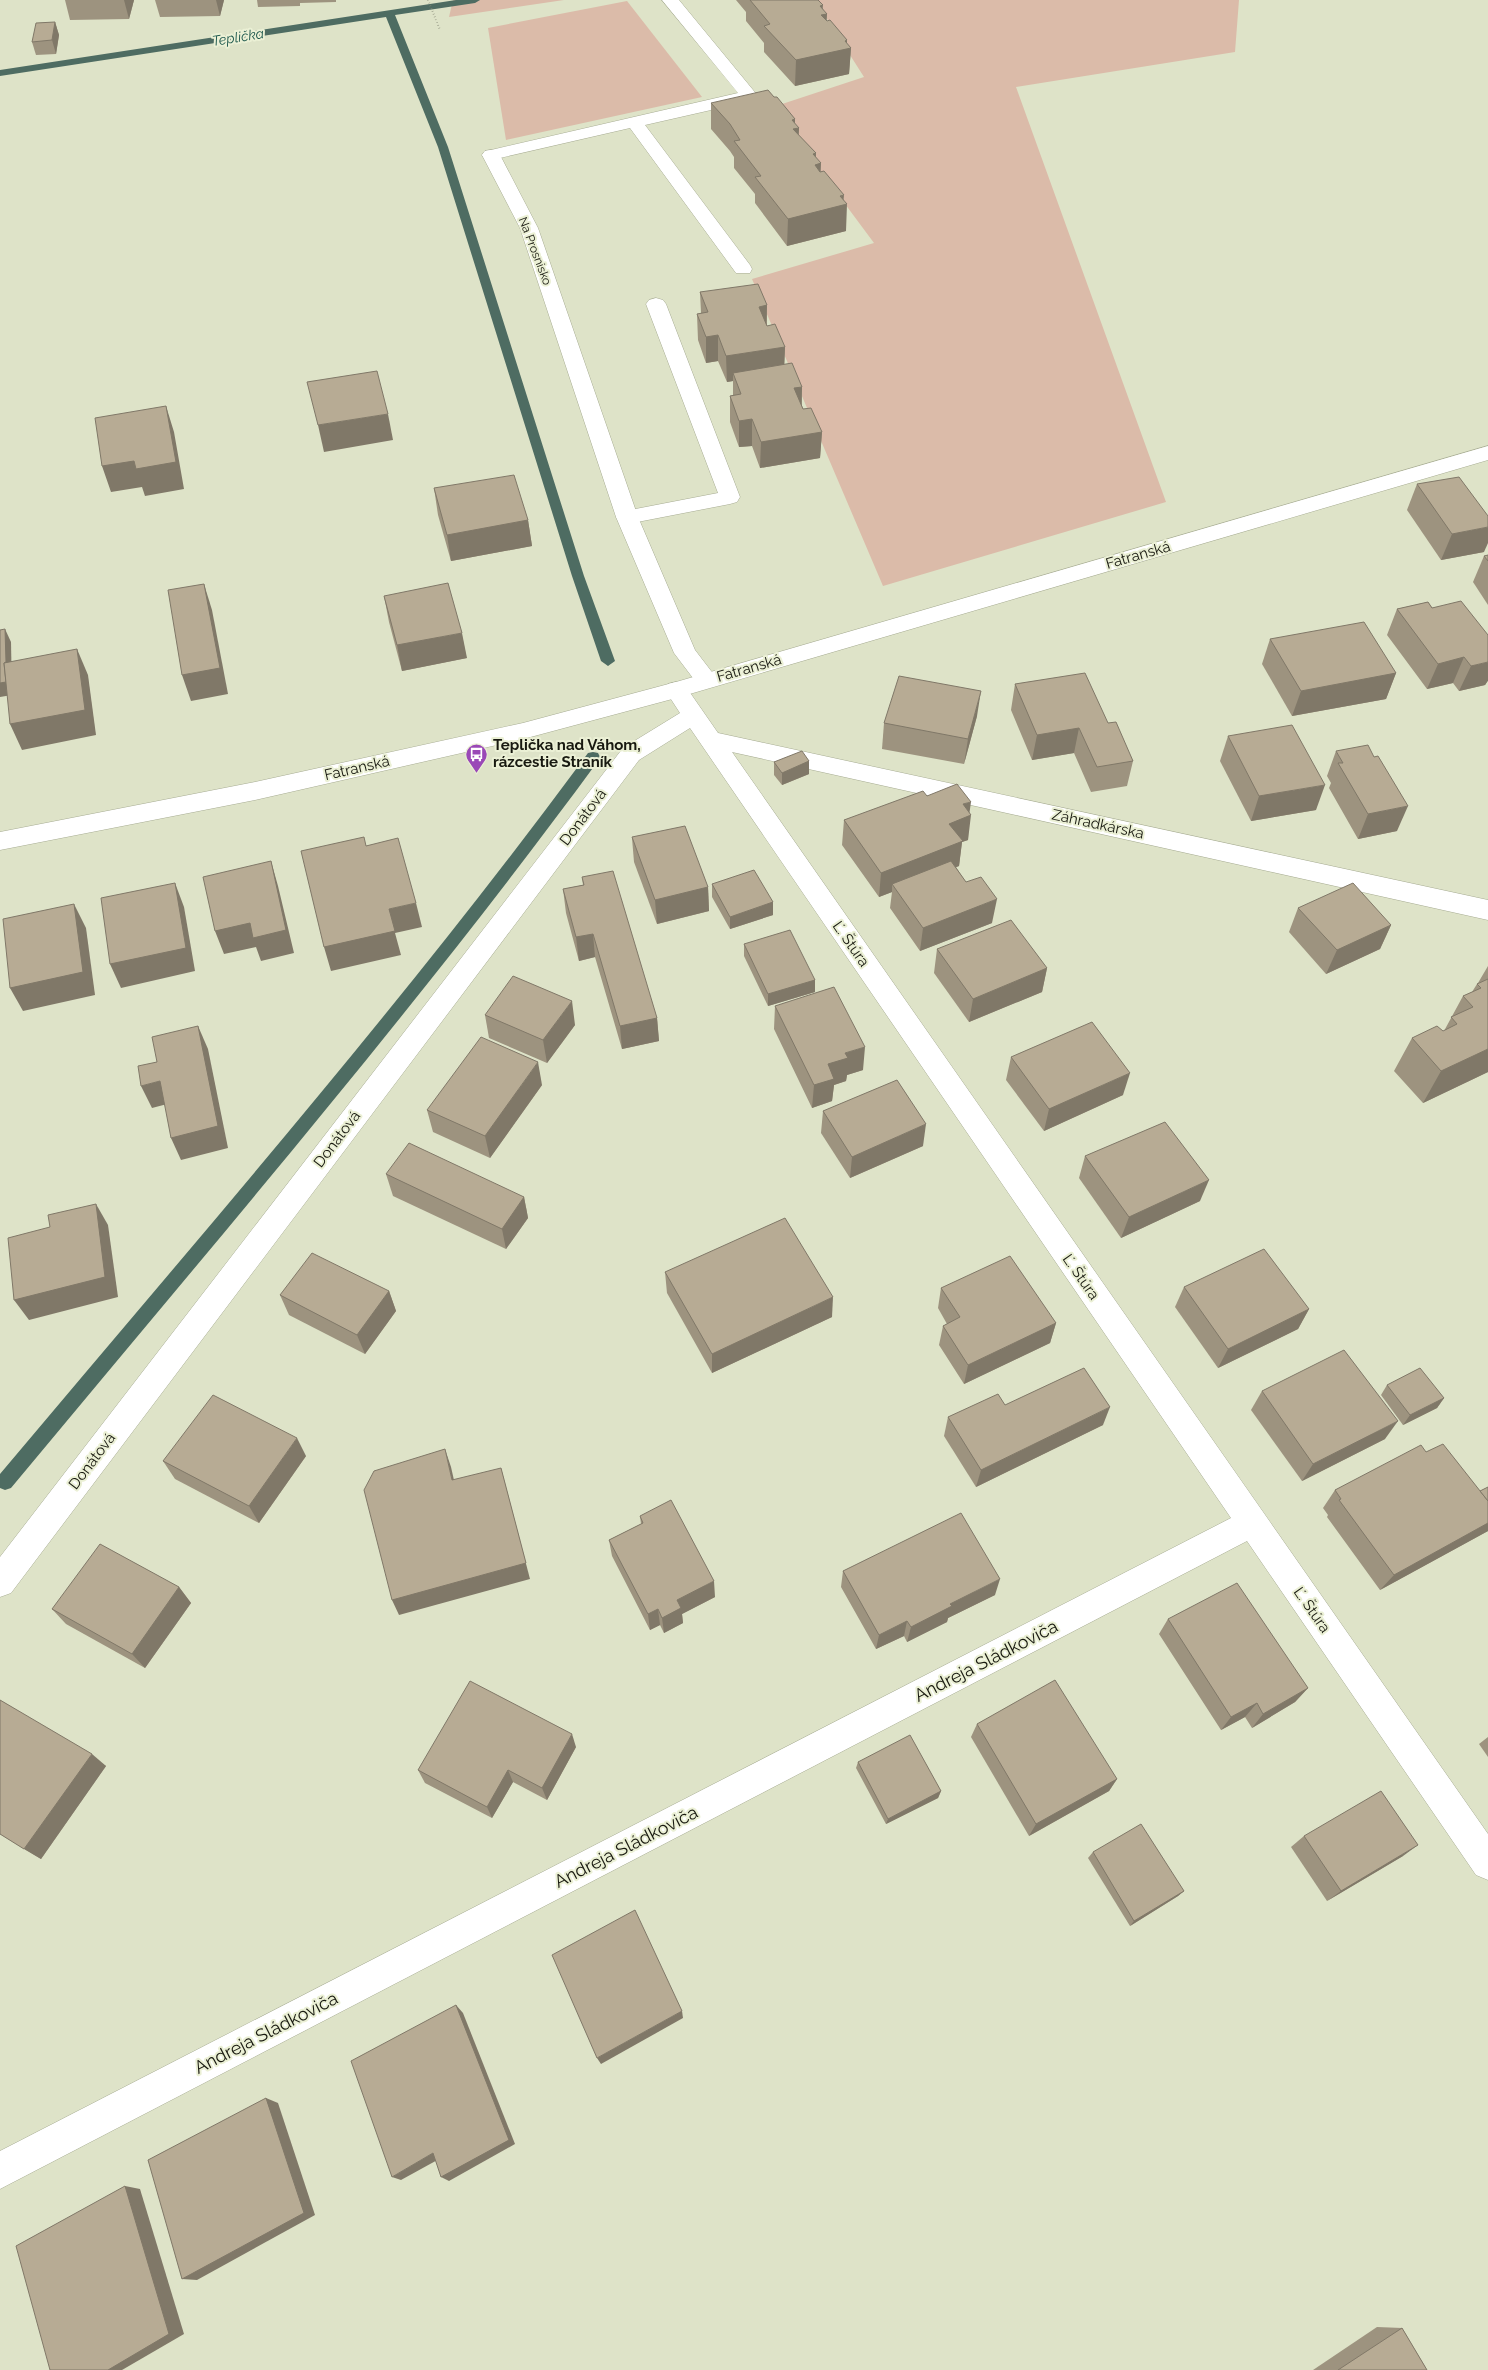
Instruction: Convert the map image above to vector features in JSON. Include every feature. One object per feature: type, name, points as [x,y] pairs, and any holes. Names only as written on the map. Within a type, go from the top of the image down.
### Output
[{"type":"street","name":"Na Prosnisko","points":[[670,0],[749,96],[491,155],[529,228],[627,517],[685,652],[707,680]]},
{"type":"street","points":[[634,122],[743,269]]},
{"type":"street","points":[[627,517],[730,497],[656,304]]},
{"type":"street","name":"Fatranská","points":[[0,841],[255,791],[523,732],[676,690],[1488,453]]},
{"type":"street","name":"Ľ. Štúra","points":[[676,690],[1488,1863]]},
{"type":"street","name":"Donátová","points":[[0,1582],[631,754],[693,716]]},
{"type":"street","name":"Záhradkárska","points":[[709,739],[1488,910]]},
{"type":"street","name":"Andreja Sládkoviča","points":[[0,2171],[1252,1523]]},
{"type":"path","points":[[428,0],[440,30]]},
{"type":"shaded area","points":[[453,0],[564,0],[449,17]]},
{"type":"shaded area","points":[[815,0],[1239,0],[1235,52],[1016,87],[1166,502],[883,586],[752,279],[874,243],[773,107],[864,77]]},
{"type":"shaded area","points":[[627,1],[702,97],[506,140],[488,28]]},
{"type":"building","points":[[750,0],[818,0],[823,5],[820,6],[827,14],[821,15],[827,21],[830,20],[847,40],[845,41],[851,48],[796,60],[764,26],[770,24]]},
{"type":"building","points":[[55,22],[52,40],[32,42],[36,23]]},
{"type":"building","points":[[768,90],[774,97],[777,97],[795,119],[792,120],[799,128],[793,129],[816,153],[813,154],[821,163],[815,165],[820,172],[824,171],[844,195],[840,196],[847,204],[788,219],[755,177],[761,176],[734,141],[740,140],[730,124],[711,103]]},
{"type":"building","points":[[758,284],[767,305],[759,307],[767,326],[775,324],[785,347],[726,356],[718,335],[706,337],[697,314],[708,312],[700,292]]},
{"type":"building","points":[[792,363],[802,387],[794,388],[803,409],[811,408],[822,432],[761,442],[752,419],[739,421],[730,396],[741,394],[733,373]]},
{"type":"building","points":[[377,371],[388,414],[318,425],[307,382]]},
{"type":"building","points":[[166,406],[176,462],[136,469],[134,461],[102,466],[95,418]]},
{"type":"building","points":[[514,475],[528,520],[447,535],[434,488]]},
{"type":"building","points":[[1459,477],[1488,516],[1488,527],[1452,534],[1417,484]]},
{"type":"building","points":[[448,583],[462,633],[397,645],[384,596]]},
{"type":"building","points":[[204,584],[220,668],[182,675],[168,590]]},
{"type":"building","points":[[1461,601],[1488,635],[1488,662],[1471,666],[1464,657],[1438,664],[1397,609],[1428,602],[1432,608]]},
{"type":"building","points":[[1364,622],[1396,673],[1301,691],[1270,639]]},
{"type":"building","points":[[5,629],[6,662],[4,663],[6,682],[0,683],[0,630]]},
{"type":"building","points":[[77,649],[85,710],[10,724],[4,663]]},
{"type":"building","points":[[1085,673],[1108,723],[1116,722],[1133,761],[1097,767],[1079,728],[1037,735],[1015,684]]},
{"type":"building","points":[[899,676],[981,691],[968,739],[884,723]]},
{"type":"building","points":[[1292,725],[1325,785],[1259,796],[1228,736]]},
{"type":"building","points":[[1368,745],[1374,757],[1378,756],[1408,806],[1368,814],[1338,763],[1343,763],[1336,751]]},
{"type":"building","points":[[802,751],[809,761],[782,773],[774,762]]},
{"type":"building","points":[[957,784],[971,802],[963,804],[971,815],[949,824],[963,841],[881,873],[844,820],[923,791],[927,796]]},
{"type":"building","points":[[685,826],[708,887],[655,900],[632,837]]},
{"type":"building","points":[[364,837],[366,846],[398,838],[416,903],[389,909],[395,931],[324,947],[301,851]]},
{"type":"building","points":[[271,861],[286,930],[253,938],[250,923],[215,931],[203,877]]},
{"type":"building","points":[[951,861],[966,882],[981,877],[997,899],[923,928],[892,884]]},
{"type":"building","points":[[754,870],[773,902],[730,917],[712,884]]},
{"type":"building","points":[[613,871],[657,1018],[620,1026],[593,934],[576,937],[563,889],[584,885],[582,877]]},
{"type":"building","points":[[175,883],[186,948],[110,964],[101,898]]},
{"type":"building","points":[[1353,883],[1391,925],[1337,950],[1298,908]]},
{"type":"building","points":[[74,904],[83,972],[10,988],[3,919]]},
{"type":"building","points":[[1011,920],[1047,968],[973,999],[937,949]]},
{"type":"building","points":[[790,930],[815,980],[768,994],[744,944]]},
{"type":"building","points":[[513,976],[572,1001],[543,1040],[485,1015]]},
{"type":"building","points":[[1488,979],[1488,1049],[1441,1071],[1412,1038],[1437,1026],[1443,1031],[1457,1024],[1451,1017],[1473,1007],[1463,996],[1481,988],[1477,984]]},
{"type":"building","points":[[834,987],[865,1047],[845,1053],[848,1058],[828,1064],[834,1079],[814,1085],[775,1006]]},
{"type":"building","points":[[1092,1022],[1130,1073],[1049,1109],[1011,1057]]},
{"type":"building","points":[[198,1026],[218,1126],[171,1138],[160,1081],[141,1086],[138,1066],[157,1062],[152,1037]]},
{"type":"building","points":[[481,1037],[538,1062],[485,1136],[427,1110]]},
{"type":"building","points":[[897,1080],[926,1124],[852,1157],[823,1111]]},
{"type":"building","points":[[1165,1122],[1209,1180],[1129,1217],[1085,1156]]},
{"type":"building","points":[[409,1143],[524,1197],[502,1229],[386,1174]]},
{"type":"building","points":[[96,1204],[105,1277],[14,1300],[8,1238],[50,1227],[48,1215]]},
{"type":"building","points":[[785,1218],[833,1297],[712,1354],[665,1272]]},
{"type":"building","points":[[1264,1249],[1309,1309],[1228,1349],[1184,1287]]},
{"type":"building","points":[[312,1253],[389,1291],[357,1335],[280,1295]]},
{"type":"building","points":[[1010,1256],[1056,1323],[968,1365],[943,1326],[960,1317],[941,1288]]},
{"type":"building","points":[[1344,1350],[1398,1421],[1313,1464],[1262,1391]]},
{"type":"building","points":[[1084,1368],[1110,1407],[981,1470],[948,1417],[998,1394],[1005,1405]]},
{"type":"building","points":[[1420,1368],[1444,1398],[1410,1415],[1387,1385]]},
{"type":"building","points":[[213,1395],[297,1438],[249,1506],[163,1461]]},
{"type":"building","points":[[1443,1444],[1488,1501],[1488,1523],[1394,1575],[1339,1500],[1341,1499],[1335,1490],[1421,1445],[1426,1452]]},
{"type":"building","points":[[445,1449],[452,1480],[501,1468],[526,1563],[392,1600],[364,1490],[374,1471]]},
{"type":"building","points":[[1488,1487],[1488,1501],[1480,1491]]},
{"type":"building","points":[[671,1500],[714,1581],[677,1600],[681,1608],[662,1618],[658,1609],[648,1614],[609,1540],[643,1523],[640,1516]]},
{"type":"building","points":[[961,1513],[1000,1579],[950,1604],[952,1606],[911,1627],[907,1621],[879,1635],[843,1571]]},
{"type":"building","points":[[100,1544],[179,1587],[132,1654],[52,1609]]},
{"type":"building","points":[[1237,1583],[1308,1688],[1263,1714],[1257,1703],[1231,1717],[1168,1619]]},
{"type":"building","points":[[1055,1680],[1117,1779],[1036,1824],[977,1724]]},
{"type":"building","points":[[470,1681],[572,1734],[542,1788],[508,1770],[487,1807],[418,1770]]},
{"type":"building","points":[[0,1700],[92,1754],[24,1849],[0,1834]]},
{"type":"building","points":[[910,1735],[941,1791],[888,1819],[858,1762]]},
{"type":"building","points":[[1381,1791],[1418,1845],[1341,1891],[1304,1836]]},
{"type":"building","points":[[1141,1824],[1184,1891],[1134,1921],[1093,1852]]},
{"type":"building","points":[[635,1910],[682,2011],[597,2058],[552,1955]]},
{"type":"building","points":[[456,2005],[509,2140],[441,2177],[433,2153],[392,2177],[351,2061]]},
{"type":"building","points":[[266,2098],[304,2213],[182,2279],[148,2160]]},
{"type":"building","points":[[125,2186],[169,2334],[108,2370],[50,2370],[16,2246]]},
{"type":"building","points":[[1402,2328],[1427,2370],[1338,2370]]},
{"type":"waterway","name":"Teplička","points":[[389,13],[475,0]]},
{"type":"waterway","name":"Teplička","points":[[0,73],[389,13]]},
{"type":"waterway","points":[[389,13],[443,147],[578,576],[608,661]]},
{"type":"waterway","points":[[5,1482],[307,1120],[510,870],[593,757]]},
{"type":"place","name":"Teplička nad Váhom, rázcestie Straník","points":[[477,773]]}]
